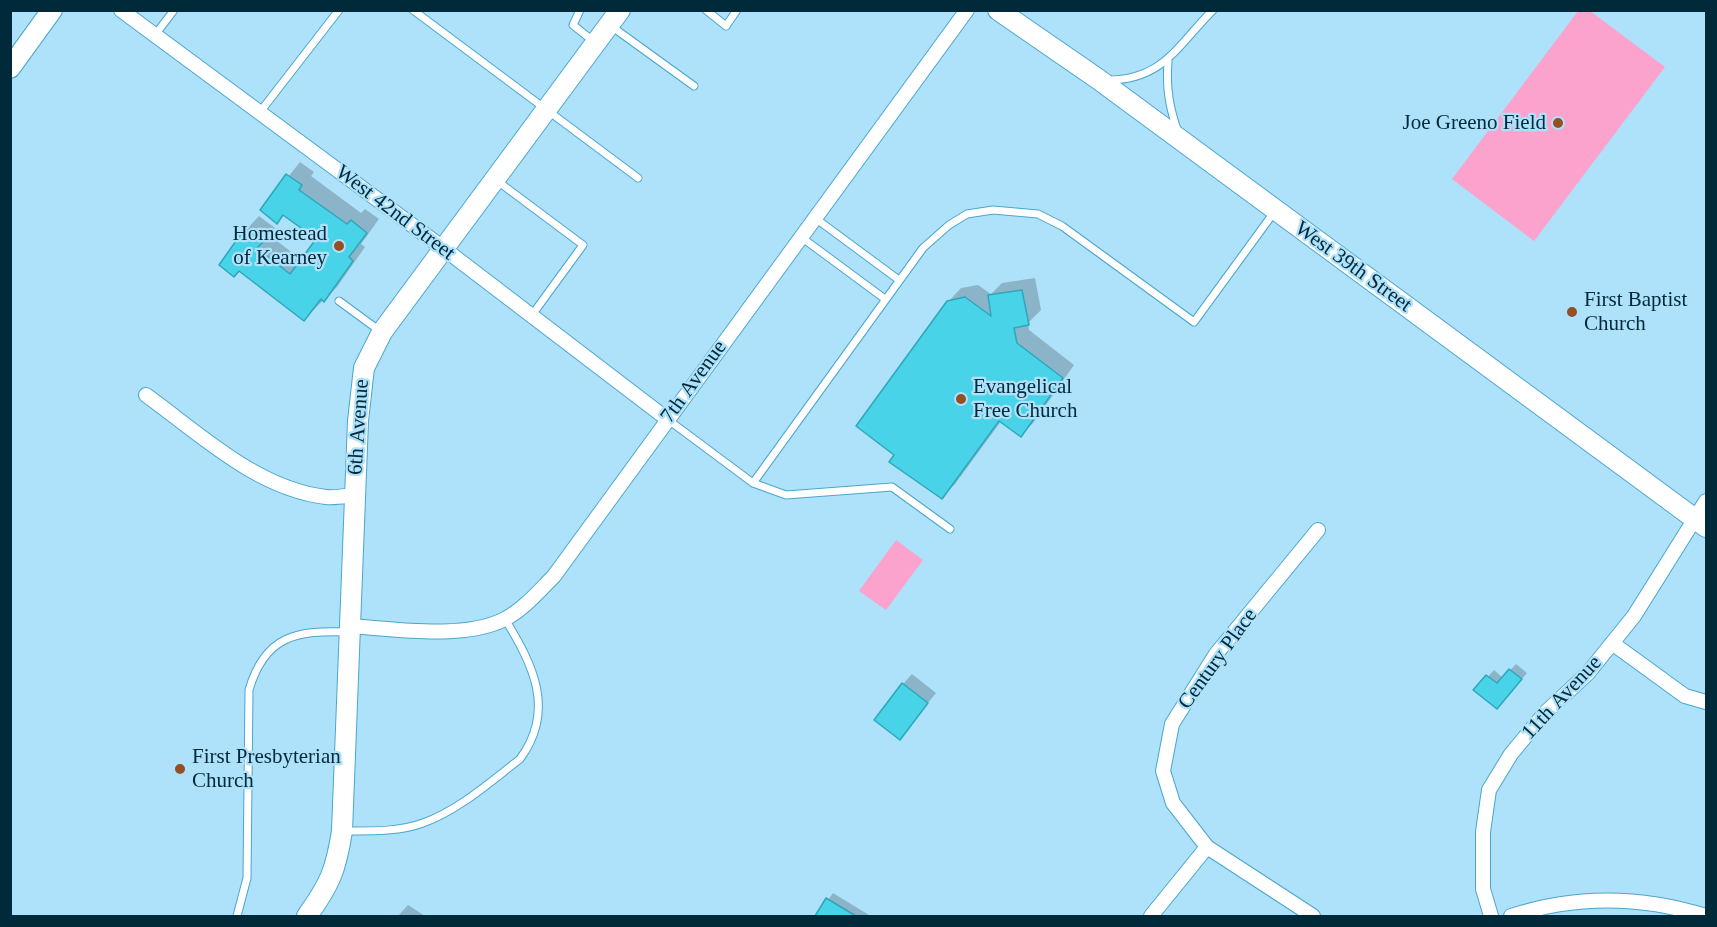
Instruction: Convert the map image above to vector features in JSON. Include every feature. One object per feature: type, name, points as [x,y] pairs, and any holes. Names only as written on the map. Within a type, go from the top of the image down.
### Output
[{"type":"street","points":[[10,68],[52,10]]},
{"type":"street","name":"West 42nd Street","points":[[121,10],[443,248],[667,419]]},
{"type":"street","name":"7th Avenue","points":[[349,629],[467,630],[505,619],[531,599],[554,576],[968,10]]},
{"type":"street","name":"West 39th Street","points":[[998,10],[1182,141],[1700,522]]},
{"type":"street","name":"6th Avenue","points":[[307,916],[328,886],[337,860],[342,831],[354,495],[364,368],[382,332],[615,18]]},
{"type":"street","points":[[146,395],[251,471],[287,487],[327,497],[354,495]]},
{"type":"street","name":"11th Avenue","points":[[1491,916],[1483,889],[1482,832],[1489,790],[1511,754],[1545,712],[1588,673],[1612,643],[1700,522],[1707,501]]},
{"type":"street","name":"Century Place","points":[[1313,916],[1207,847],[1173,803],[1163,771],[1172,724],[1216,654],[1318,530]]},
{"type":"street","points":[[1612,643],[1685,696],[1707,702]]},
{"type":"street","points":[[1151,916],[1207,847]]},
{"type":"street","points":[[1511,916],[1544,905],[1601,899],[1676,906],[1707,916]]},
{"type":"lane","points":[[155,36],[174,10]]},
{"type":"lane","points":[[260,112],[339,10]]},
{"type":"lane","points":[[412,10],[546,112],[638,178]]},
{"type":"lane","points":[[580,10],[573,26],[596,43]]},
{"type":"lane","points":[[706,10],[726,26],[737,10]]},
{"type":"lane","points":[[1098,80],[1122,80],[1146,74],[1168,61],[1213,10]]},
{"type":"lane","points":[[615,18],[694,86]]},
{"type":"lane","points":[[1168,61],[1166,85],[1170,110],[1182,141]]},
{"type":"lane","points":[[496,180],[583,245],[532,315]]},
{"type":"lane","points":[[753,483],[923,248],[967,214],[993,210],[1038,214],[1062,226],[1194,322],[1276,210]]},
{"type":"lane","points":[[815,218],[899,280]]},
{"type":"lane","points":[[801,237],[885,299]]},
{"type":"lane","points":[[339,301],[382,332]]},
{"type":"lane","points":[[667,419],[753,483],[786,495],[892,487],[950,529]]},
{"type":"lane","points":[[342,831],[376,831],[421,824],[441,816],[520,759],[529,747],[537,716],[538,687],[522,647],[505,619]]},
{"type":"lane","points":[[237,916],[248,878],[249,690],[255,671],[276,644],[291,636],[314,631],[349,629]]},
{"type":"shaded area","name":"Joe Greeno Field","points":[[1578,11],[1590,11],[1665,67],[1534,241],[1452,179]]},
{"type":"shaded area","points":[[896,540],[923,560],[886,610],[859,591]]},
{"type":"building","name":"Homestead of Kearney","points":[[286,174],[302,185],[299,190],[347,224],[351,220],[367,233],[349,257],[353,261],[324,302],[321,299],[304,321],[239,271],[234,277],[219,265],[245,228],[263,242],[257,248],[290,274],[316,239],[283,215],[277,224],[260,210]]},
{"type":"building","name":"Evangelical Free Church","points":[[1022,290],[1029,325],[1014,328],[1017,343],[1063,378],[1021,437],[999,421],[942,499],[889,462],[894,455],[856,426],[947,301],[965,297],[991,316],[988,295]]},
{"type":"building","points":[[1509,669],[1522,679],[1497,709],[1473,690],[1486,675],[1497,683]]},
{"type":"building","points":[[902,683],[928,703],[900,740],[874,720]]},
{"type":"building","points":[[826,898],[856,916],[815,916]]},
{"type":"place","name":"Joe Greeno Field","points":[[1558,123]]},
{"type":"place","name":"Homestead of Kearney","points":[[339,246]]},
{"type":"place","name":"First Baptist Church","points":[[1572,312]]},
{"type":"place","name":"Evangelical Free Church","points":[[961,399]]},
{"type":"place","name":"First Presbyterian Church","points":[[180,769]]}]
